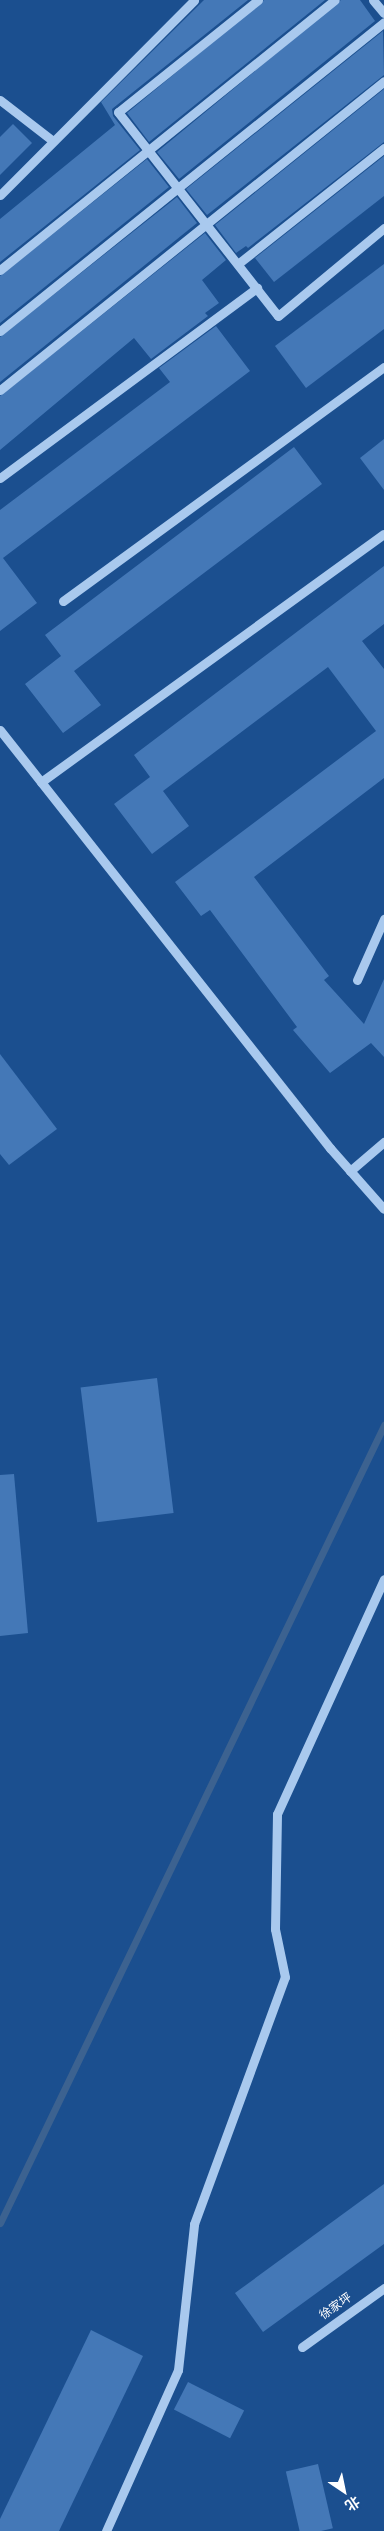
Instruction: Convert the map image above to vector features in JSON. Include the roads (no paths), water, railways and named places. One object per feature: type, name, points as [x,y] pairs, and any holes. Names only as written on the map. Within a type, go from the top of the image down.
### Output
[{"type":"street","points":[[0,195],[194,0]]},
{"type":"street","points":[[258,0],[118,112],[239,263],[278,316],[384,228]]},
{"type":"street","points":[[0,270],[335,0]]},
{"type":"street","points":[[373,0],[384,13]]},
{"type":"street","points":[[0,331],[384,22]]},
{"type":"street","points":[[0,390],[384,81]]},
{"type":"street","points":[[0,100],[53,141]]},
{"type":"street","points":[[239,263],[384,148]]},
{"type":"street","points":[[0,478],[257,288]]},
{"type":"street","points":[[64,601],[384,367]]},
{"type":"street","points":[[41,782],[384,534]]},
{"type":"street","points":[[0,730],[350,1171],[384,1208]]},
{"type":"street","points":[[357,980],[384,919]]},
{"type":"street","points":[[350,1171],[384,1142]]},
{"type":"street","points":[[106,2531],[178,2370],[194,2224],[285,1977],[276,1929],[277,1814],[384,1579]]},
{"type":"street","name":"徐家坪","points":[[302,2347],[384,2288]]},
{"type":"waterway","points":[[0,2223],[384,1425]]}]
